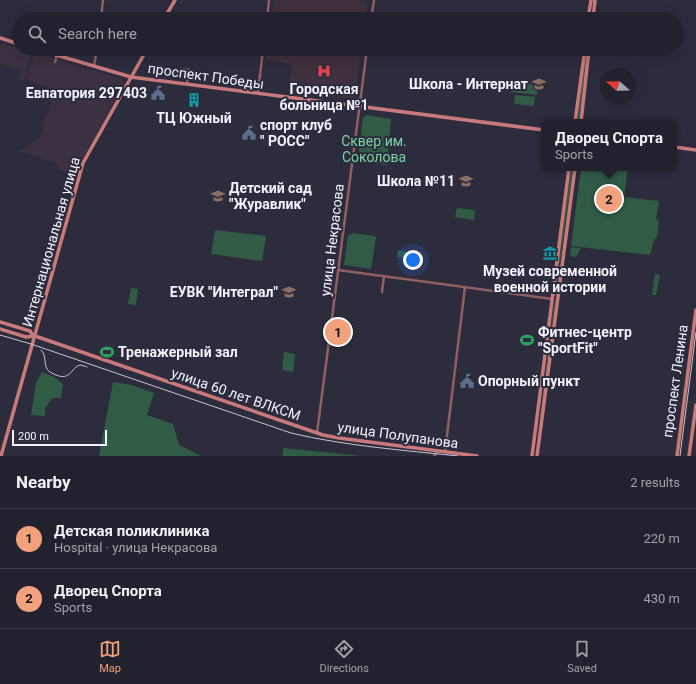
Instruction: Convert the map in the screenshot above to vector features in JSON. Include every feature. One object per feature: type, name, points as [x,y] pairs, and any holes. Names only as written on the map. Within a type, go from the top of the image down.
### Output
[{"type":"street","points":[[102,12],[103,0]]},
{"type":"street","points":[[168,12],[175,0]]},
{"type":"street","points":[[267,12],[269,0]]},
{"type":"street","points":[[372,12],[374,0]]},
{"type":"street","points":[[589,12],[591,0]]},
{"type":"street","points":[[594,12],[595,0]]},
{"type":"street","points":[[0,38],[12,42]]},
{"type":"street","points":[[55,62],[57,56]]},
{"type":"street","name":"проспект Победы","points":[[60,56],[131,77],[541,130]]},
{"type":"street","points":[[94,67],[96,56]]},
{"type":"street","name":"Интернациональная улица","points":[[1,456],[83,163],[143,56]]},
{"type":"street","points":[[258,94],[262,56]]},
{"type":"street","name":"улица Некрасова","points":[[317,433],[366,56]]},
{"type":"street","points":[[575,119],[584,56]]},
{"type":"street","points":[[581,119],[589,56]]},
{"type":"street","points":[[180,69],[189,70],[186,84]]},
{"type":"street","points":[[677,147],[696,150]]},
{"type":"street","points":[[532,456],[569,171]]},
{"type":"street","points":[[537,456],[575,171]]},
{"type":"street","points":[[338,270],[558,299]]},
{"type":"street","points":[[382,292],[384,276]]},
{"type":"street","points":[[445,452],[465,287]]},
{"type":"street","name":"проспект Ленина","points":[[677,456],[696,310]]},
{"type":"street","name":"улица 60 лет ВЛКСМ","points":[[0,322],[30,331],[34,336]]},
{"type":"street","name":"улица 60 лет ВЛКСМ","points":[[0,329],[26,337],[34,336],[317,433]]},
{"type":"street","name":"проспект Ленина","points":[[689,456],[696,405]]},
{"type":"street","points":[[537,418],[542,419]]},
{"type":"street","name":"улица Полупанова","points":[[317,433],[338,438],[477,456]]},
{"type":"street","points":[[434,456],[439,452]]},
{"type":"shaded area","points":[[274,0],[367,1],[366,12],[272,12]]},
{"type":"shaded area","points":[[4,44],[12,47],[12,56],[31,56],[24,81],[18,79],[21,70],[0,64],[0,46]]},
{"type":"shaded area","points":[[33,56],[44,56],[122,79],[126,85],[80,165],[77,176],[64,172],[56,163],[20,151],[40,137],[44,127],[42,125],[52,102],[45,99],[50,88],[26,79]]},
{"type":"shaded area","name":"Городская больница №1","points":[[266,56],[360,56],[355,99],[288,91],[292,64],[266,60]]},
{"type":"shaded area","points":[[113,343],[116,353],[109,354],[101,351],[101,346]]},
{"type":"green space","points":[[585,56],[587,56],[579,119],[577,119]]},
{"type":"green space","points":[[512,82],[538,85],[537,95],[511,92]]},
{"type":"green space","points":[[515,95],[535,97],[534,106],[514,104]]},
{"type":"green space","name":"Сквер им. Соколова","points":[[367,115],[391,119],[387,165],[358,161],[363,117]]},
{"type":"green space","points":[[571,171],[573,171],[555,297]]},
{"type":"green space","points":[[581,171],[628,171],[624,197],[659,201],[656,219],[659,222],[657,237],[654,240],[650,255],[571,246]]},
{"type":"green space","points":[[457,208],[475,210],[474,220],[455,217]]},
{"type":"green space","points":[[215,230],[266,236],[262,261],[211,254]]},
{"type":"green space","points":[[352,233],[375,236],[376,238],[371,269],[344,265],[348,235],[351,235]]},
{"type":"green space","points":[[571,247],[581,248],[576,257],[570,256]]},
{"type":"green space","points":[[398,250],[409,252],[408,258],[397,257]]},
{"type":"green space","points":[[655,274],[660,275],[656,295],[652,295],[653,286],[656,286],[653,285]]},
{"type":"green space","points":[[131,288],[138,289],[136,305],[128,304]]},
{"type":"green space","points":[[554,302],[555,303],[540,416]]},
{"type":"green space","points":[[284,352],[295,354],[293,372],[282,370]]},
{"type":"green space","points":[[42,372],[54,377],[63,384],[61,398],[52,398],[45,409],[45,416],[31,415],[36,383]]},
{"type":"green space","points":[[113,382],[132,385],[154,393],[147,415],[173,424],[179,445],[201,456],[99,456]]},
{"type":"green space","points":[[283,448],[361,456],[283,456]]},
{"type":"tram line","points":[[680,456],[696,332]]},
{"type":"tram line","points":[[0,335],[31,344],[291,433],[395,450],[458,456]]},
{"type":"tram line","points":[[41,350],[44,355],[46,367],[50,372],[57,375],[63,377],[67,376],[77,366],[81,365],[87,367]]},
{"type":"place","name":"Городская больница №1","points":[[324,71]]},
{"type":"place","name":"Школа - Интернат","points":[[539,84]]},
{"type":"place","name":"Евпатория 297403","points":[[158,93]]},
{"type":"place","name":"ТЦ Южный","points":[[194,100]]},
{"type":"place","name":"спорт клуб \" РОСС\"","points":[[249,133]]},
{"type":"place","name":"Школа №11","points":[[466,181]]},
{"type":"place","name":"Детский сад \"Журавлик\"","points":[[218,196]]},
{"type":"place","name":"Дворец Спорта","points":[[609,199]]},
{"type":"place","name":"Музей современной военной истории","points":[[550,253]]},
{"type":"place","name":"ЕУВК \"Интеграл\"","points":[[289,292]]},
{"type":"place","name":"Детская поликлиника","points":[[338,332]]},
{"type":"place","name":"Фитнес-центр \"SportFit\"","points":[[527,340]]},
{"type":"place","name":"Тренажерный зал","points":[[107,352]]},
{"type":"place","name":"Опорный пункт","points":[[467,381]]}]
